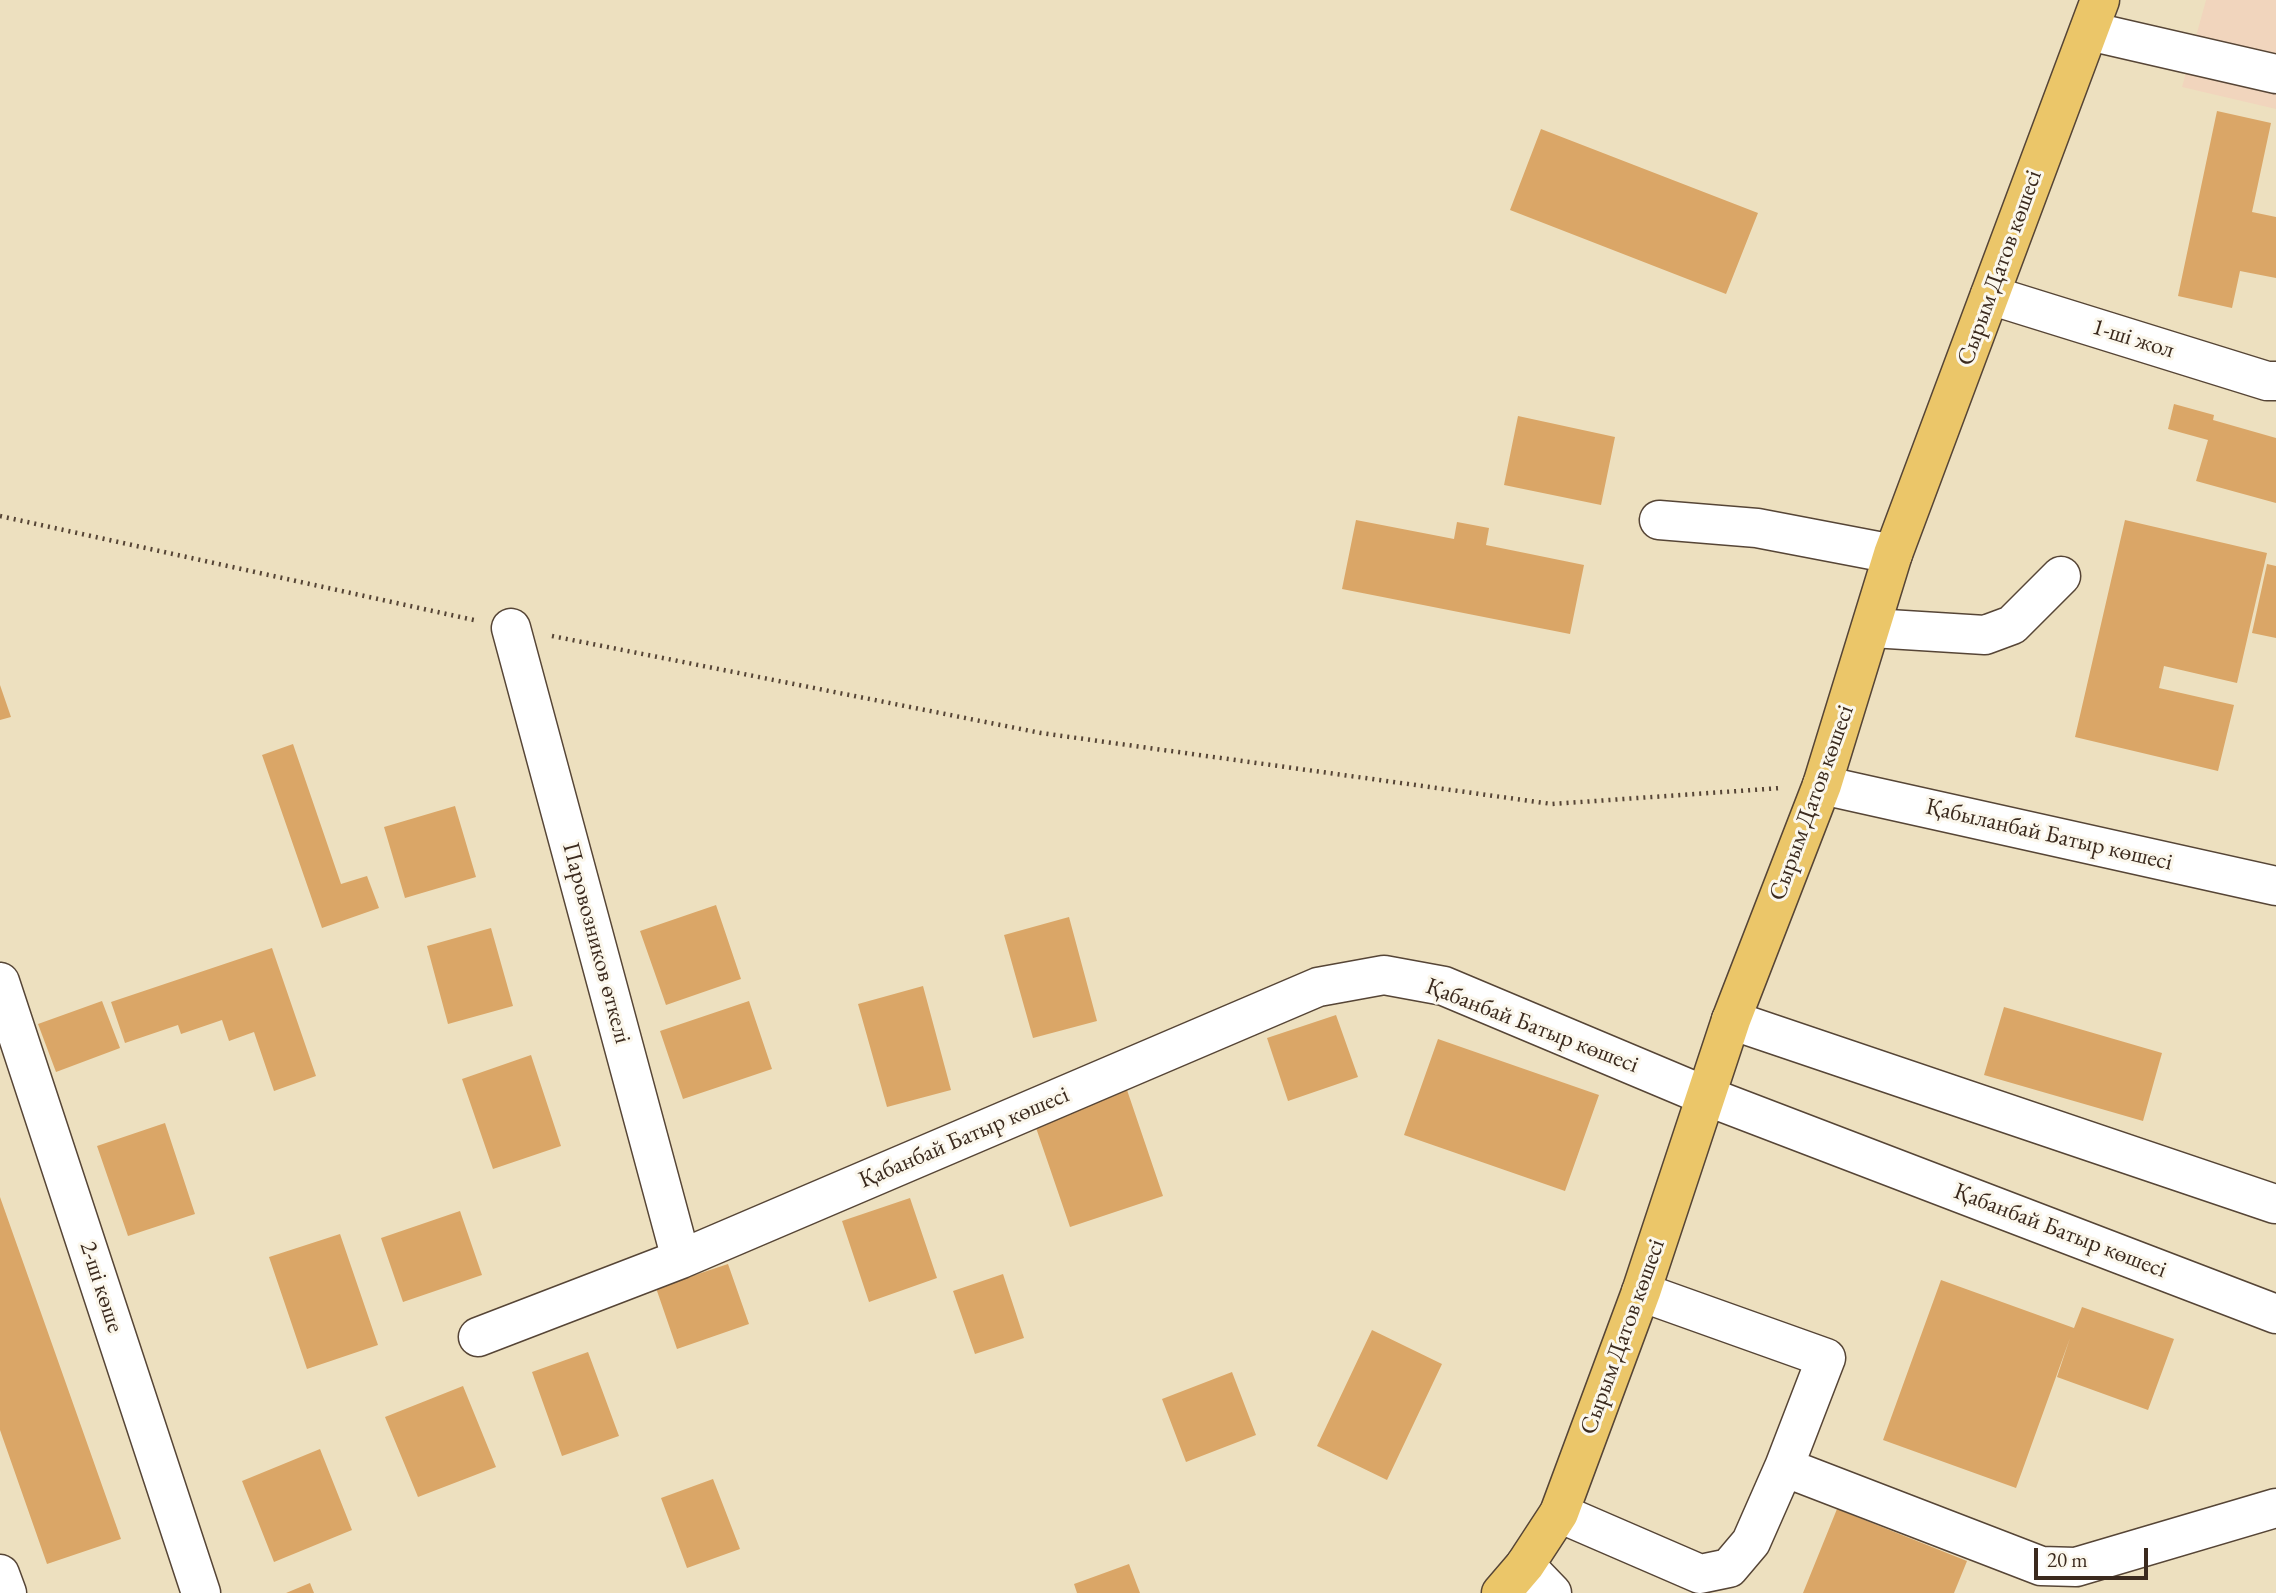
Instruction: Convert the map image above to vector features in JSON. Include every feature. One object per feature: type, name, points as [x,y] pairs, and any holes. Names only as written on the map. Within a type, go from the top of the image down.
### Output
[{"type":"main road","name":"Сырым Датов көшесі","points":[[1513,1579],[1559,1513],[1641,1292],[1731,1020],[1822,785],[1893,554],[2094,15]]},
{"type":"street","points":[[2094,15],[2276,74]]},
{"type":"street","name":"1-ші жол","points":[[1990,295],[2276,382]]},
{"type":"street","points":[[1659,520],[1757,527],[1893,554]]},
{"type":"street","points":[[1872,628],[1985,635],[2012,625],[2061,576]]},
{"type":"street","name":"Паровозников өткелі","points":[[511,628],[681,1259]]},
{"type":"street","name":"Қабыланбай Батыр көшесі","points":[[1822,785],[2276,886]]},
{"type":"street","name":"Қабанбай Батыр көшесі","points":[[478,1337],[681,1259],[1318,986],[1384,975],[1444,986],[1706,1096],[2276,1314]]},
{"type":"street","name":"2-ші көше","points":[[0,982],[193,1591]]},
{"type":"street","points":[[1731,1020],[2275,1204]]},
{"type":"street","points":[[1559,1513],[1700,1574],[1729,1568],[1751,1542],[1784,1467],[1826,1358],[1641,1292]]},
{"type":"street","points":[[1784,1467],[2041,1566],[2076,1567],[2276,1508]]},
{"type":"street","points":[[0,1574],[7,1593]]},
{"type":"street","points":[[1513,1579],[1552,1593]]},
{"type":"path","points":[[0,516],[511,628],[1041,733],[1552,804],[1822,785]]},
{"type":"shaded area","points":[[2206,0],[2276,0],[2276,109],[2182,87]]},
{"type":"building","points":[[2217,111],[2271,123],[2252,212],[2276,217],[2276,278],[2240,271],[2232,308],[2178,296]]},
{"type":"building","points":[[1541,129],[1758,213],[1726,294],[1510,210]]},
{"type":"building","points":[[2174,404],[2214,415],[2213,420],[2276,438],[2276,503],[2196,481],[2208,440],[2168,429]]},
{"type":"building","points":[[1518,416],[1615,437],[1601,505],[1504,485]]},
{"type":"building","points":[[1356,520],[1454,539],[1457,522],[1489,528],[1486,545],[1584,565],[1570,634],[1342,589]]},
{"type":"building","points":[[2125,520],[2267,553],[2237,683],[2164,666],[2159,688],[2234,705],[2218,771],[2075,737]]},
{"type":"building","points":[[2267,564],[2276,566],[2276,638],[2252,633]]},
{"type":"building","points":[[0,685],[11,717],[0,720]]},
{"type":"building","points":[[293,744],[341,884],[367,876],[379,908],[322,928],[262,755]]},
{"type":"building","points":[[455,806],[476,877],[405,898],[384,827]]},
{"type":"building","points":[[716,905],[741,979],[666,1005],[640,931]]},
{"type":"building","points":[[1069,917],[1097,1021],[1033,1038],[1004,935]]},
{"type":"building","points":[[491,928],[513,1006],[448,1024],[427,946]]},
{"type":"building","points":[[272,948],[316,1076],[274,1091],[254,1032],[229,1041],[222,1020],[181,1034],[178,1025],[125,1043],[111,1002]]},
{"type":"building","points":[[923,986],[951,1090],[887,1107],[858,1004]]},
{"type":"building","points":[[102,1001],[120,1048],[56,1072],[38,1024]]},
{"type":"building","points":[[749,1001],[772,1069],[683,1099],[660,1031]]},
{"type":"building","points":[[2004,1007],[2162,1053],[2143,1121],[1984,1075]]},
{"type":"building","points":[[1336,1015],[1358,1077],[1288,1101],[1267,1038]]},
{"type":"building","points":[[1438,1039],[1599,1095],[1565,1191],[1404,1135]]},
{"type":"building","points":[[531,1055],[561,1146],[493,1169],[462,1079]]},
{"type":"building","points":[[1126,1087],[1163,1196],[1070,1227],[1033,1119]]},
{"type":"building","points":[[165,1123],[195,1214],[128,1236],[97,1146]]},
{"type":"building","points":[[0,1197],[121,1539],[47,1564],[0,1430]]},
{"type":"building","points":[[910,1198],[937,1278],[869,1302],[842,1221]]},
{"type":"building","points":[[460,1211],[482,1275],[403,1302],[381,1238]]},
{"type":"building","points":[[340,1234],[378,1345],[307,1369],[269,1257]]},
{"type":"building","points":[[728,1264],[749,1324],[677,1349],[656,1288]]},
{"type":"building","points":[[1003,1274],[1024,1338],[975,1354],[953,1291]]},
{"type":"building","points":[[1941,1280],[2074,1328],[2082,1307],[2174,1339],[2148,1410],[2057,1377],[2070,1338],[2016,1488],[1883,1440]]},
{"type":"building","points":[[1372,1330],[1442,1364],[1387,1480],[1317,1446]]},
{"type":"building","points":[[588,1352],[619,1436],[562,1456],[532,1372]]},
{"type":"building","points":[[1232,1372],[1256,1435],[1186,1462],[1162,1399]]},
{"type":"building","points":[[463,1386],[496,1467],[418,1497],[385,1417]]},
{"type":"building","points":[[320,1449],[352,1530],[274,1562],[242,1481]]},
{"type":"building","points":[[713,1479],[740,1549],[687,1568],[661,1498]]},
{"type":"building","points":[[1837,1509],[1967,1561],[1954,1593],[1803,1593]]},
{"type":"building","points":[[1129,1564],[1140,1593],[1077,1593],[1074,1584]]},
{"type":"building","points":[[310,1583],[314,1593],[286,1593]]}]
